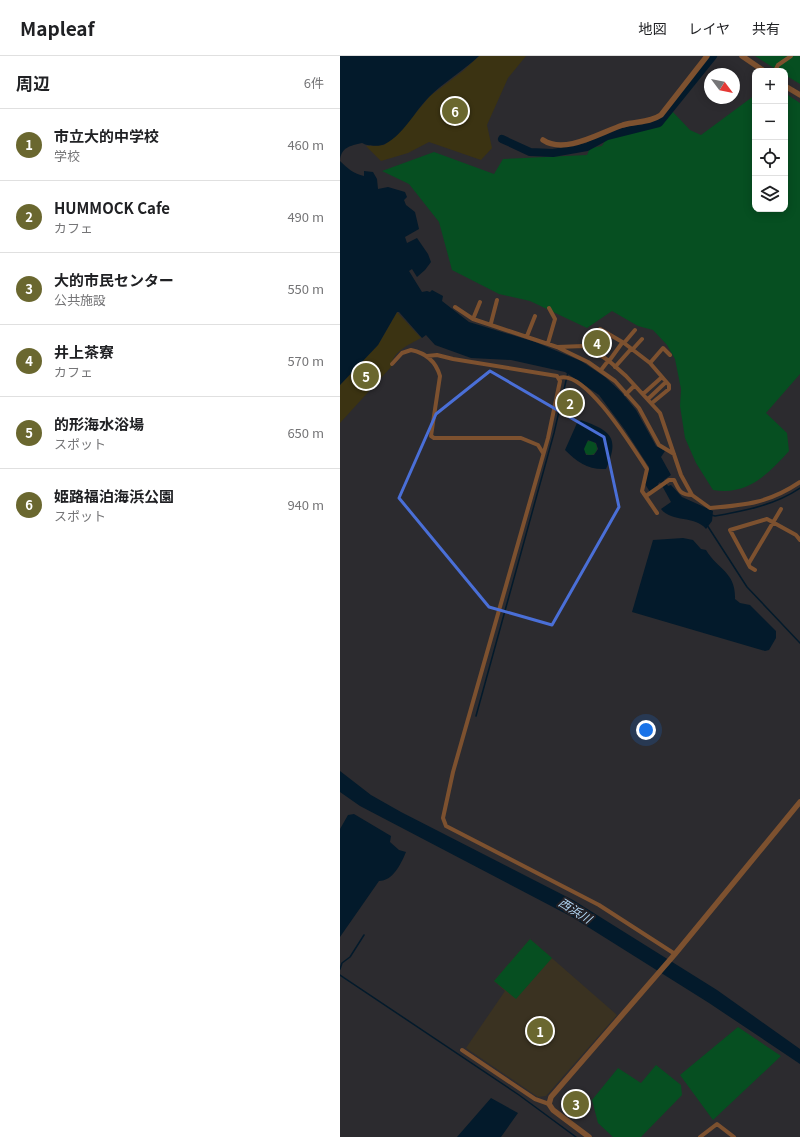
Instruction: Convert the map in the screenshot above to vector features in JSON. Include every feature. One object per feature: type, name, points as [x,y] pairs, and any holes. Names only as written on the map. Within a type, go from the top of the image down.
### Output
[{"type":"street","points":[[543,140],[554,145],[565,145],[590,138],[624,125],[653,121],[661,115],[707,56]]},
{"type":"street","points":[[742,56],[760,68]]},
{"type":"street","points":[[776,68],[778,65],[791,56]]},
{"type":"street","points":[[788,88],[800,95]]},
{"type":"street","points":[[491,323],[497,300]]},
{"type":"street","points":[[473,318],[480,302]]},
{"type":"street","points":[[455,307],[473,318],[548,343],[601,370],[639,408],[659,445],[674,454]]},
{"type":"street","points":[[548,343],[555,319],[549,308]]},
{"type":"street","points":[[528,336],[535,316]]},
{"type":"street","points":[[590,348],[600,329],[632,349],[650,363],[666,382],[669,389],[652,403]]},
{"type":"street","points":[[601,370],[635,330]]},
{"type":"street","points":[[615,367],[642,339]]},
{"type":"street","points":[[557,347],[584,346],[590,348],[615,367],[652,403],[660,413],[682,475],[692,494],[710,508],[739,506],[767,500],[786,492],[800,482]]},
{"type":"street","points":[[650,363],[663,348],[670,355]]},
{"type":"street","points":[[392,364],[402,353],[411,350],[427,356],[434,363],[440,376],[431,436],[439,439],[521,438],[538,445],[543,454]]},
{"type":"street","points":[[427,356],[437,355],[557,376],[559,378],[563,377],[584,387],[599,402],[647,469],[642,491],[657,513]]},
{"type":"street","points":[[642,394],[662,377]]},
{"type":"street","points":[[559,378],[557,396],[543,454],[453,772],[443,818],[446,826],[599,904],[674,956]]},
{"type":"street","points":[[648,399],[666,382]]},
{"type":"street","points":[[626,394],[634,386]]},
{"type":"street","points":[[646,496],[669,480],[674,480],[680,492],[684,495],[692,494]]},
{"type":"street","points":[[749,563],[781,509]]},
{"type":"street","points":[[755,570],[749,563],[730,530],[767,519],[796,535],[800,540]]},
{"type":"street","points":[[549,1104],[551,1097],[674,956],[800,802]]},
{"type":"street","points":[[462,1050],[535,1099],[549,1104],[553,1110],[589,1137]]},
{"type":"street","points":[[700,1137],[717,1124],[734,1137]]},
{"type":"highlighted area","points":[[490,371],[604,437],[619,507],[552,625],[489,607],[399,498],[436,414]]},
{"type":"shaded area","points":[[530,939],[617,1015],[546,1096],[538,1097],[466,1048],[505,991],[494,981]]},
{"type":"green space","points":[[755,56],[800,56],[800,84],[788,77],[788,68],[774,68]]},
{"type":"green space","points":[[788,95],[800,103],[800,374],[766,413],[787,433],[789,451],[765,475],[737,490],[713,490],[696,463],[685,438],[680,406],[681,389],[675,359],[667,345],[653,330],[638,326],[612,311],[587,328],[530,301],[499,294],[452,270],[439,222],[409,184],[382,171],[434,152],[494,174],[503,159],[587,155],[590,148],[602,146],[607,139],[614,135],[650,129],[658,125],[672,111],[690,130],[701,135],[752,97],[752,212],[788,212]]},
{"type":"green space","points":[[587,441],[593,441],[597,445],[597,451],[593,455],[587,455],[583,451],[583,445]]},
{"type":"green space","points":[[530,939],[552,958],[516,999],[494,981]]},
{"type":"green space","points":[[738,1027],[781,1056],[713,1120],[680,1075]]},
{"type":"green space","points":[[656,1065],[681,1085],[682,1095],[641,1137],[613,1137],[598,1123],[592,1100],[618,1068],[641,1083]]},
{"type":"sand","points":[[479,56],[526,56],[508,78],[487,125],[492,148],[481,160],[429,142],[408,153],[381,161],[366,146],[384,145],[397,135],[430,96],[463,71]]},
{"type":"sand","points":[[397,312],[421,338],[406,346],[394,357],[391,367],[340,423],[340,385],[378,345]]},
{"type":"water","points":[[340,56],[479,56],[429,97],[404,128],[392,140],[380,146],[362,143],[350,146],[342,153],[340,161]]},
{"type":"water","points":[[340,161],[345,166],[360,175],[364,176],[364,171],[373,172],[377,179],[378,189],[388,187],[405,192],[407,197],[404,200],[406,205],[415,212],[419,229],[405,237],[407,243],[417,238],[428,254],[431,262],[417,277],[412,269],[409,271],[422,292],[430,292],[432,290],[443,296],[442,301],[469,322],[535,342],[581,361],[605,377],[621,392],[636,410],[656,446],[665,451],[661,457],[671,475],[664,480],[668,486],[671,485],[682,497],[713,511],[712,521],[706,529],[696,522],[671,516],[661,509],[671,502],[660,482],[658,484],[659,486],[650,492],[645,484],[649,467],[625,430],[599,395],[565,372],[511,360],[471,358],[435,345],[426,335],[422,338],[399,312],[397,312],[378,345],[340,385]]},
{"type":"water","points":[[581,420],[591,424],[606,432],[610,437],[612,449],[606,469],[588,467],[565,450],[577,423]],"holes":[[[588,440],[596,443],[598,449],[594,455],[586,455],[584,449]]]},
{"type":"water","points":[[683,538],[693,540],[701,549],[706,550],[733,583],[735,599],[740,603],[750,605],[776,631],[776,638],[769,650],[765,651],[632,612],[653,540]]},
{"type":"water","name":"西浜川","points":[[340,771],[371,795],[401,812],[573,900],[717,990],[800,1049],[800,1064],[709,1003],[572,917],[360,806],[340,792]]},
{"type":"water","points":[[354,814],[391,836],[390,842],[399,850],[406,852],[396,871],[388,878],[379,881],[340,937],[340,829],[348,815]]},
{"type":"water","points":[[491,1098],[518,1113],[501,1137],[457,1137]]},
{"type":"waterway","points":[[502,139],[530,152],[553,153],[587,147],[607,136],[659,123],[713,56]]},
{"type":"waterway","points":[[476,716],[554,433],[568,372]]},
{"type":"waterway","points":[[711,515],[715,516],[737,512],[770,503],[800,488]]},
{"type":"waterway","points":[[707,525],[747,587],[800,643]]},
{"type":"waterway","points":[[340,969],[342,963],[350,957],[364,935]]},
{"type":"waterway","points":[[340,975],[519,1095],[576,1137]]},
{"type":"place","name":"姫路福泊海浜公園","points":[[455,111]]},
{"type":"place","name":"井上茶寮","points":[[597,343]]},
{"type":"place","name":"的形海水浴場","points":[[366,376]]},
{"type":"place","name":"HUMMOCK Cafe","points":[[570,403]]},
{"type":"place","name":"市立大的中学校","points":[[540,1031]]},
{"type":"place","name":"大的市民センター","points":[[576,1104]]}]
